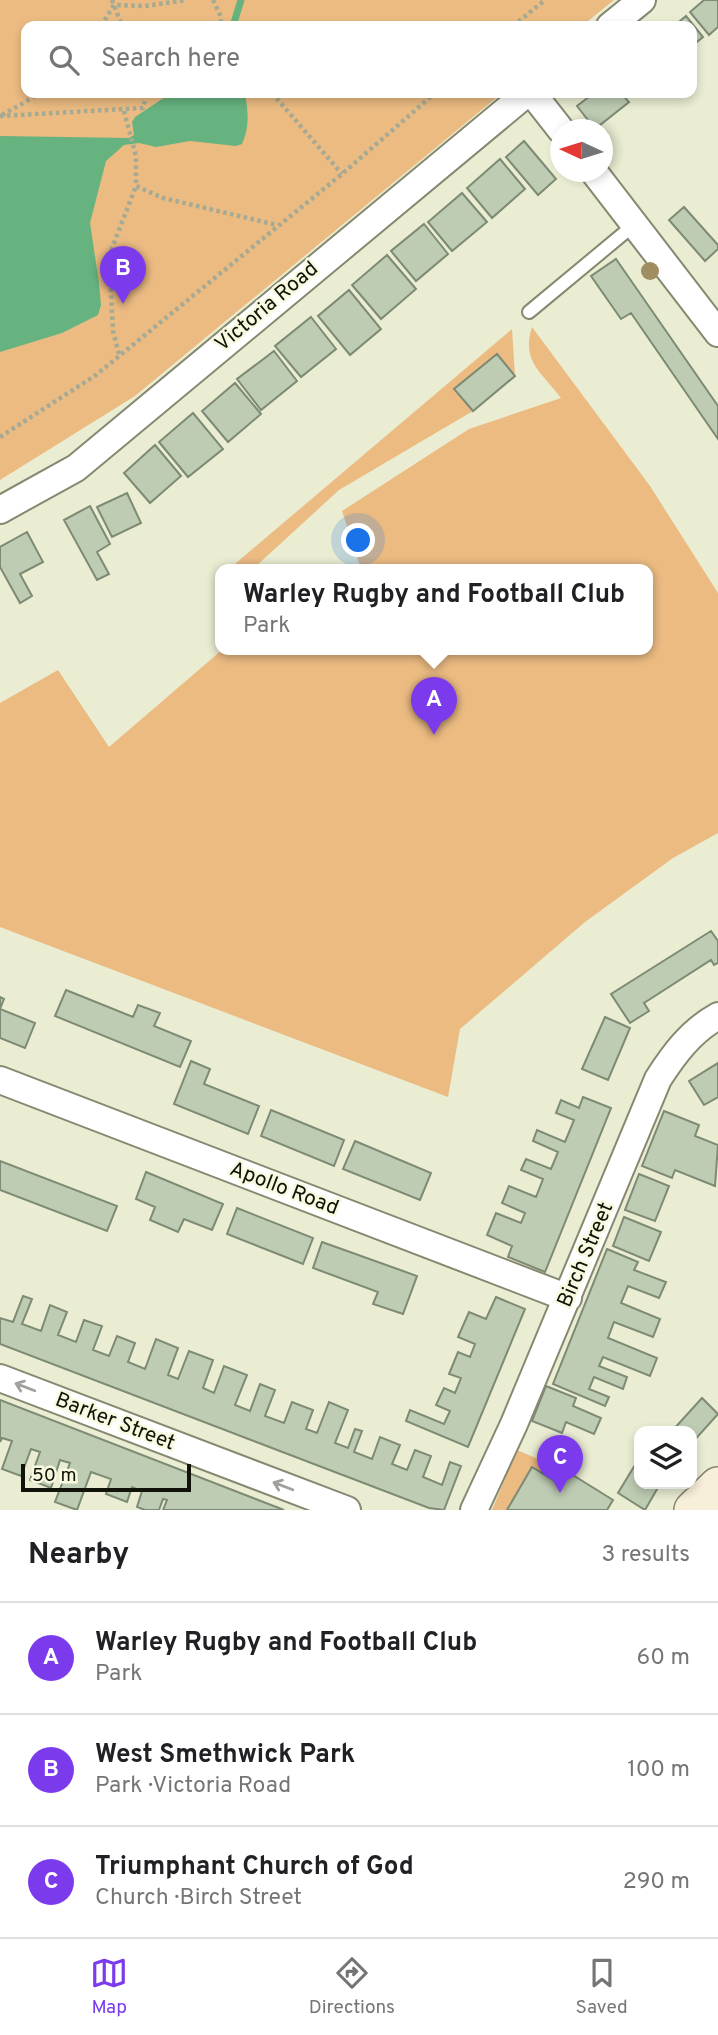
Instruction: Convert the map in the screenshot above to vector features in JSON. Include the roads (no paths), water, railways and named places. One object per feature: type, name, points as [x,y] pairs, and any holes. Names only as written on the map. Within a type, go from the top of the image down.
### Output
[{"type":"street","points":[[616,21],[642,0]]},
{"type":"street","name":"Victoria Road","points":[[0,510],[76,468],[524,98]]},
{"type":"street","points":[[534,98],[552,119]]},
{"type":"street","points":[[602,182],[718,333]]},
{"type":"street","name":"Birch Street","points":[[474,1510],[568,1298],[658,1080],[673,1056],[695,1032],[718,1016]]},
{"type":"street","name":"Apollo Road","points":[[0,1080],[568,1298]]},
{"type":"street","name":"Barker Street","points":[[0,1378],[347,1510]]},
{"type":"street","points":[[692,1510],[718,1486]]},
{"type":"lane","points":[[529,312],[635,224]]},
{"type":"waterway","points":[[235,21],[241,0]]},
{"type":"place","name":"West Smethwick Park","points":[[123,304]]},
{"type":"place","name":"Warley Rugby and Football Club","points":[[434,735]]},
{"type":"place","name":"Triumphant Church of God","points":[[560,1493]]}]
